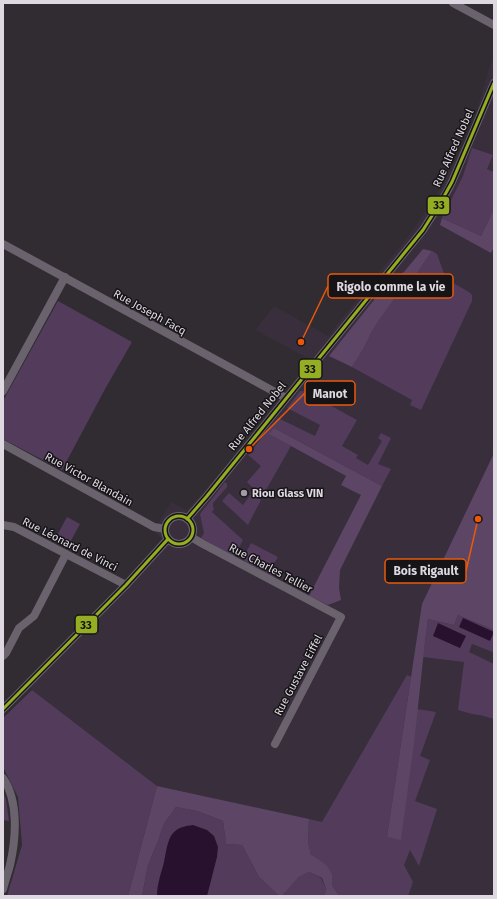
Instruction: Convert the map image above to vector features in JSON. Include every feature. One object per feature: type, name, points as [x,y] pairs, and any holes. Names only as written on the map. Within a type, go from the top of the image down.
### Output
[{"type":"street","points":[[453,3],[494,25]]},
{"type":"street","name":"Rue Alfred Nobel","points":[[187,519],[427,224],[452,182],[494,82]]},
{"type":"street","name":"Rue Joseph Facq","points":[[3,244],[286,398]]},
{"type":"street","points":[[3,391],[65,278]]},
{"type":"street","name":"Rue Victor Blandain","points":[[3,444],[154,527],[165,529]]},
{"type":"street","points":[[179,517],[187,519],[192,526],[192,533],[187,541],[177,544],[168,539],[165,529],[168,521],[179,517]]},
{"type":"street","name":"Rue Léonard de Vinci","points":[[3,525],[14,527],[126,585]]},
{"type":"street","name":"Rue Charles Tellier","points":[[190,537],[341,617]]},
{"type":"street","points":[[5,708],[126,585],[168,539]]},
{"type":"street","points":[[3,656],[19,628],[34,616],[66,554]]},
{"type":"street","name":"Rue Gustave Eiffel","points":[[275,744],[341,617]]},
{"type":"street","points":[[3,778],[7,783],[12,797],[15,826],[10,864],[3,889]]},
{"type":"shaded area","points":[[494,56],[494,453],[422,604],[494,630],[494,896],[395,896],[400,840],[157,786],[32,690],[24,682],[104,603],[162,539],[153,531],[171,502],[187,510],[234,457],[311,360],[255,330],[274,306],[328,336],[413,230],[443,184],[472,127],[489,68]]},
{"type":"shaded area","points":[[472,148],[493,155],[487,169],[494,172],[494,209],[481,236],[442,218],[463,176]]},
{"type":"shaded area","points":[[494,209],[494,247],[491,253],[440,225],[442,218],[481,236]]},
{"type":"shaded area","points":[[423,249],[432,251],[415,276],[409,279],[379,320],[352,367],[329,356],[390,280],[404,272]]},
{"type":"shaded area","points":[[432,251],[437,254],[446,279],[469,292],[472,295],[472,301],[421,410],[410,405],[412,400],[352,367],[379,320],[409,279],[415,276]]},
{"type":"shaded area","points":[[58,301],[132,342],[62,470],[3,439],[3,401]]},
{"type":"shaded area","points":[[300,391],[304,391],[357,420],[342,446],[358,455],[356,458],[368,465],[382,441],[378,438],[381,433],[391,438],[378,464],[391,469],[382,486],[274,428],[270,434],[291,446],[262,497],[247,482],[261,466],[248,455],[278,418],[315,436],[320,425],[287,408]]},
{"type":"shaded area","points":[[274,428],[382,486],[340,570],[339,588],[341,600],[328,605],[309,596],[361,495],[341,485],[346,476],[269,434]]},
{"type":"shaded area","points":[[494,453],[494,630],[458,615],[454,625],[428,619],[401,840],[387,837],[422,604]]},
{"type":"shaded area","points":[[225,482],[227,487],[213,503],[214,509],[212,512],[243,540],[234,557],[201,538],[204,533],[200,514]]},
{"type":"shaded area","points":[[251,491],[261,500],[248,525],[222,501],[229,493],[243,505],[251,494]]},
{"type":"shaded area","points":[[67,517],[80,524],[67,548],[56,543],[55,539]]},
{"type":"shaded area","points":[[251,543],[278,557],[270,570],[276,573],[274,577],[244,561],[244,556]]},
{"type":"shaded area","points":[[458,615],[494,630],[493,652],[472,644],[469,652],[494,664],[494,719],[458,710],[464,662],[423,657],[428,619],[454,625]]},
{"type":"shaded area","points":[[463,618],[494,632],[490,641],[459,627]]},
{"type":"shaded area","points":[[438,623],[466,636],[460,648],[433,636]]},
{"type":"shaded area","points":[[407,675],[411,677],[387,837],[401,839],[417,709],[436,712],[420,756],[430,760],[415,801],[437,809],[419,866],[410,850],[404,865],[413,882],[408,896],[339,896],[332,885],[332,874],[317,858],[310,854],[308,842],[309,819],[322,822]]},
{"type":"shaded area","points":[[32,690],[157,786],[128,896],[7,896],[22,845],[18,797],[3,767],[3,718]]},
{"type":"shaded area","points":[[157,786],[309,819],[308,842],[310,854],[327,866],[332,874],[332,885],[339,896],[324,896],[326,889],[322,878],[309,872],[299,877],[282,896],[279,896],[259,877],[242,845],[226,844],[223,821],[197,811],[176,807],[164,824],[148,865],[142,896],[128,896]]},
{"type":"shaded area","points":[[3,792],[6,799],[9,821],[3,820]]},
{"type":"shaded area","points":[[176,807],[197,811],[223,821],[226,844],[242,845],[259,877],[279,896],[142,896],[148,865],[164,824]]},
{"type":"shaded area","points":[[193,825],[207,830],[214,836],[218,847],[217,857],[207,896],[157,896],[159,879],[169,839],[175,831],[180,828]]},
{"type":"shaded area","points":[[309,872],[321,878],[326,889],[324,896],[282,896],[299,877]]},
{"type":"transit line","name":"33","points":[[187,519],[423,230],[452,182],[494,83]]},
{"type":"transit line","name":"33","points":[[179,516],[189,520],[193,530],[189,540],[179,544],[169,540],[165,530],[169,520],[179,516]]},
{"type":"transit line","name":"33","points":[[3,709],[126,585],[168,539]]},
{"type":"place","name":"Rigolo comme la vie","points":[[301,342]]},
{"type":"place","name":"Manot","points":[[249,449]]},
{"type":"place","name":"Riou Glass VIN","points":[[244,493]]},
{"type":"place","name":"Bois Rigault","points":[[478,519]]}]
